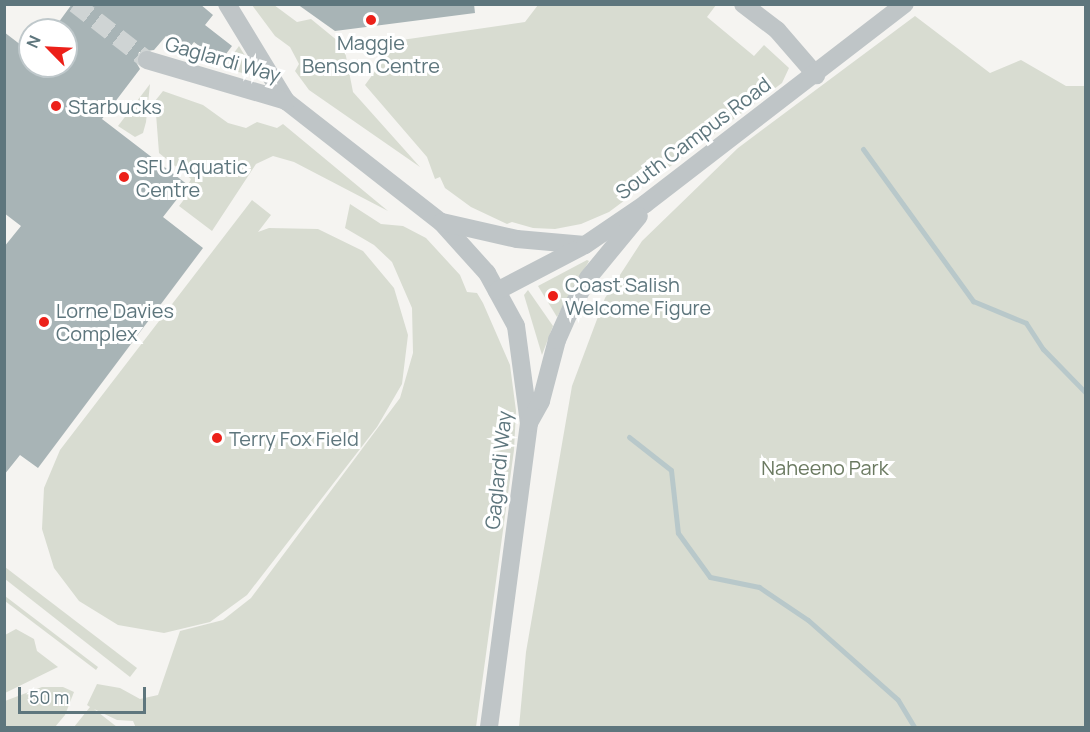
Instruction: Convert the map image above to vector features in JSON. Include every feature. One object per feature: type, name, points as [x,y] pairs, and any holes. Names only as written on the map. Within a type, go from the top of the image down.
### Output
[{"type":"street","name":"Gaglardi Way","points":[[227,4],[286,101],[441,222],[466,247],[497,291],[516,326],[523,351],[529,423],[489,728]]},
{"type":"street","points":[[743,4],[777,30],[816,75]]},
{"type":"street","name":"South Campus Road","points":[[497,291],[585,245],[645,204],[816,75],[905,4]]},
{"type":"street","name":"Gaglardi Way","points":[[147,60],[286,101]]},
{"type":"street","points":[[529,423],[541,401],[557,340],[571,309],[588,278],[636,221],[645,204]]},
{"type":"street","points":[[441,222],[517,239],[585,245]]},
{"type":"green space","points":[[252,5],[274,5],[297,22],[311,19],[344,46],[353,92],[420,167],[309,90],[295,71],[299,64],[290,47],[275,36]]},
{"type":"green space","points":[[538,5],[716,5],[707,17],[754,56],[764,45],[789,68],[782,83],[609,212],[581,224],[555,229],[533,228],[512,222],[507,224],[471,207],[445,188],[440,177],[435,179],[427,157],[365,85],[389,52],[388,42],[525,22]]},
{"type":"green space","name":"Naheeno Park","points":[[915,16],[990,73],[1021,60],[1066,86],[1085,86],[1085,727],[519,727],[526,652],[572,386],[605,298],[642,241],[738,148]]},
{"type":"green space","points":[[239,46],[255,72],[254,76],[223,68]]},
{"type":"green space","points":[[150,84],[143,133],[135,137],[118,126]]},
{"type":"green space","points":[[163,91],[203,105],[228,123],[246,128],[257,122],[277,128],[283,124],[388,211],[294,162],[273,156],[256,164],[212,231],[179,206],[192,189],[188,185],[191,179],[159,153],[155,101]]},
{"type":"green space","name":"Terry Fox Field","points":[[252,200],[271,215],[258,232],[269,228],[318,229],[363,251],[394,288],[408,335],[402,384],[377,427],[247,595],[210,622],[164,633],[118,625],[79,601],[54,568],[42,529],[44,488],[60,450]]},
{"type":"green space","points":[[350,204],[381,224],[403,226],[426,238],[460,275],[467,292],[477,293],[510,365],[516,411],[514,450],[476,727],[136,728],[133,721],[117,720],[94,709],[117,727],[74,727],[90,707],[87,705],[97,684],[120,688],[140,699],[158,695],[180,631],[223,620],[251,598],[400,398],[413,353],[412,308],[392,262],[374,245],[345,228]]},
{"type":"green space","points":[[589,261],[557,317],[538,286]]},
{"type":"green space","points":[[528,290],[553,326],[542,355],[524,295]]},
{"type":"green space","points":[[5,567],[137,668],[130,677],[5,579]]},
{"type":"green space","points":[[5,596],[98,667],[96,670],[5,601]]},
{"type":"green space","points":[[16,629],[34,639],[37,651],[58,667],[5,693],[5,635]]},
{"type":"green space","points":[[42,687],[63,687],[74,692],[65,715],[55,727],[5,727],[5,701]]},
{"type":"building","points":[[72,4],[200,4],[213,15],[205,25],[232,46],[220,62],[194,42],[186,52],[166,36],[154,50],[139,52],[136,62],[140,69],[102,119],[188,185],[163,217],[203,248],[38,468],[20,455],[4,475],[4,247],[21,226],[4,213],[4,32],[18,43],[18,78],[78,78],[78,18],[62,18]]},
{"type":"building","name":"Maggie Benson Centre","points":[[297,4],[474,4],[475,13],[335,31]]},
{"type":"waterway","points":[[863,149],[973,301],[1026,323],[1043,349],[1086,393]]},
{"type":"waterway","points":[[629,437],[671,470],[678,533],[710,577],[759,587],[808,620],[898,700],[915,728]]},
{"type":"tunnel","points":[[75,4],[147,60]]},
{"type":"place","name":"Maggie Benson Centre","points":[[371,20]]},
{"type":"place","name":"Starbucks","points":[[56,106]]},
{"type":"place","name":"SFU Aquatic Centre","points":[[124,177]]},
{"type":"place","name":"Coast Salish Welcome Figure","points":[[553,296]]},
{"type":"place","name":"Lorne Davies Complex","points":[[44,322]]},
{"type":"place","name":"Terry Fox Field","points":[[217,438]]}]
